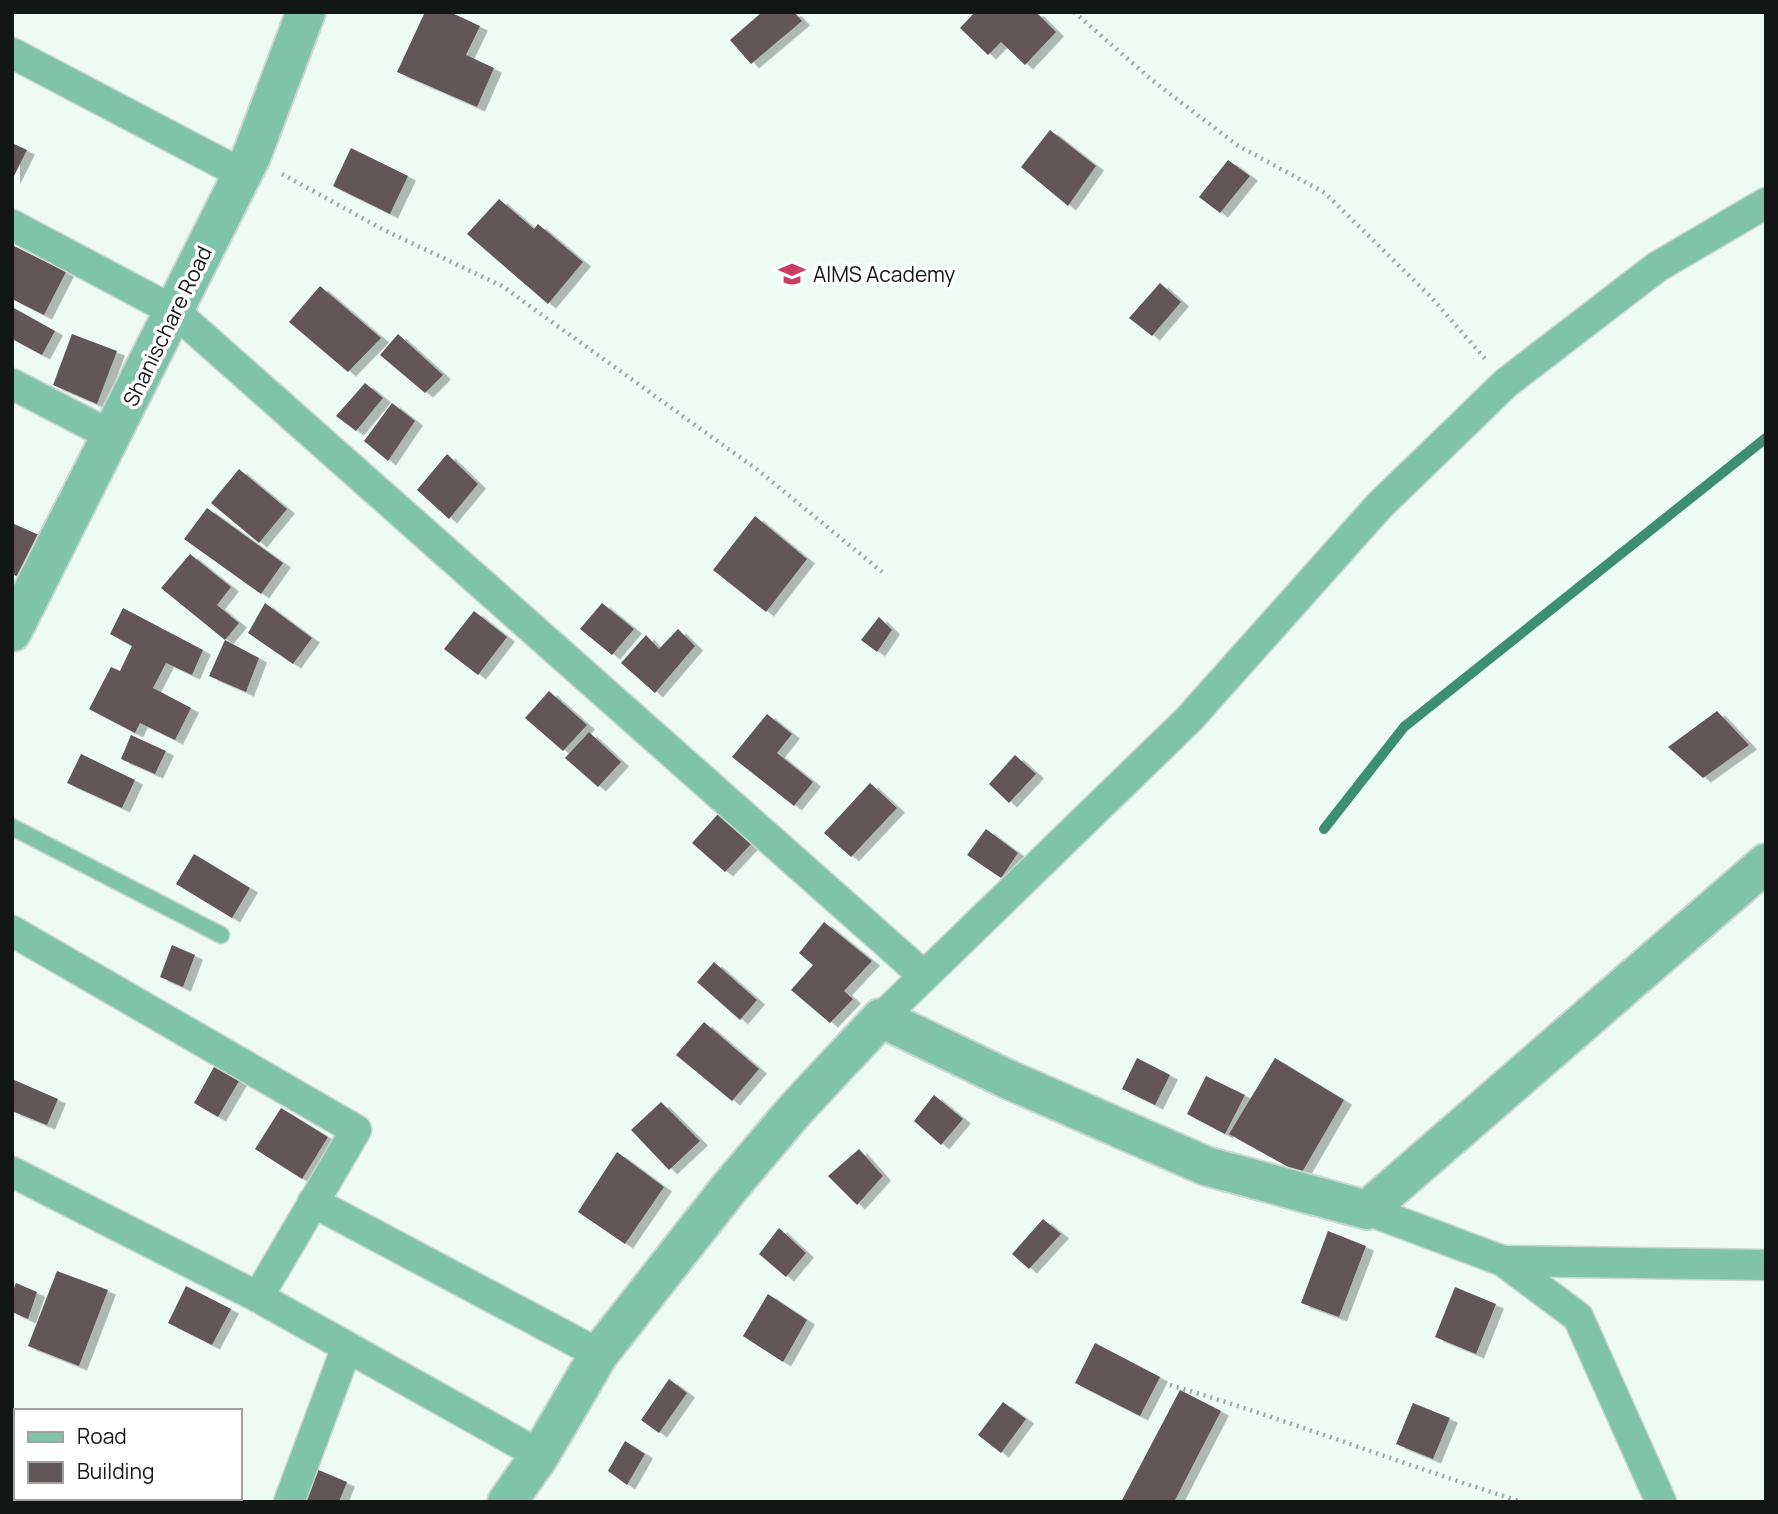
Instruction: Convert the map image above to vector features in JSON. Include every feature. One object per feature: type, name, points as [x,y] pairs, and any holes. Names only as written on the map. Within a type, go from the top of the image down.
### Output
[{"type":"street","name":"Shanischare Road","points":[[12,632],[247,166],[306,12]]},
{"type":"street","points":[[12,53],[247,166]]},
{"type":"street","points":[[507,1502],[540,1455],[598,1354],[730,1187],[796,1109],[881,1018],[1189,719],[1379,506],[1506,383],[1657,267],[1766,203]]},
{"type":"street","points":[[12,225],[174,312],[923,975]]},
{"type":"street","points":[[12,384],[112,436]]},
{"type":"street","points":[[1367,1210],[1766,863]]},
{"type":"street","points":[[12,931],[356,1130],[258,1297]]},
{"type":"street","points":[[881,1018],[1005,1079],[1206,1166],[1367,1210],[1503,1261],[1577,1317],[1661,1502]]},
{"type":"street","points":[[12,1172],[258,1297],[540,1455]]},
{"type":"street","points":[[313,1202],[598,1354]]},
{"type":"street","points":[[1503,1261],[1766,1265]]},
{"type":"street","points":[[289,1502],[347,1347]]},
{"type":"lane","points":[[12,827],[221,935]]},
{"type":"path","points":[[1074,12],[1153,82],[1237,145],[1325,192],[1430,297],[1506,383]]},
{"type":"path","points":[[247,166],[502,286],[759,471],[882,572]]},
{"type":"path","points":[[1170,1385],[1271,1415],[1445,1478],[1521,1502]]},
{"type":"building","points":[[425,12],[450,12],[480,26],[466,55],[494,68],[477,107],[397,72]]},
{"type":"building","points":[[762,12],[794,12],[802,21],[751,64],[730,40]]},
{"type":"building","points":[[975,12],[1036,12],[1056,32],[1025,65],[1001,42],[988,55],[960,28]]},
{"type":"building","points":[[1050,130],[1096,166],[1068,206],[1021,167]]},
{"type":"building","points":[[12,143],[27,150],[12,180]]},
{"type":"building","points":[[351,148],[408,176],[390,214],[333,186]]},
{"type":"building","points":[[1228,160],[1250,176],[1220,213],[1199,197]]},
{"type":"building","points":[[499,199],[534,229],[538,224],[583,262],[548,304],[467,234]]},
{"type":"building","points":[[12,245],[66,272],[44,315],[12,299]]},
{"type":"building","points":[[1160,283],[1181,302],[1152,336],[1129,318]]},
{"type":"building","points":[[320,286],[381,338],[348,372],[289,322]]},
{"type":"building","points":[[12,307],[55,331],[42,355],[12,339]]},
{"type":"building","points":[[72,334],[117,351],[97,404],[53,385]]},
{"type":"building","points":[[398,334],[443,375],[425,393],[380,355]]},
{"type":"building","points":[[365,383],[383,398],[356,431],[336,416]]},
{"type":"building","points":[[392,403],[415,421],[388,461],[364,441]]},
{"type":"building","points":[[447,454],[478,484],[449,519],[417,490]]},
{"type":"building","points":[[239,469],[287,509],[259,543],[211,503]]},
{"type":"building","points":[[207,508],[283,563],[261,594],[184,539]]},
{"type":"building","points":[[755,516],[807,559],[766,612],[713,570]]},
{"type":"building","points":[[12,523],[39,535],[21,578],[12,574]]},
{"type":"building","points":[[190,554],[231,587],[217,605],[239,623],[225,640],[161,588]]},
{"type":"building","points":[[265,603],[312,638],[293,664],[248,633]]},
{"type":"building","points":[[602,603],[634,629],[612,655],[580,629]]},
{"type":"building","points":[[123,608],[203,650],[192,675],[166,663],[153,688],[191,708],[175,740],[140,723],[135,733],[89,709],[111,667],[120,671],[132,646],[110,634]]},
{"type":"building","points":[[474,611],[507,637],[478,675],[444,649]]},
{"type":"building","points":[[879,617],[892,630],[877,652],[861,640]]},
{"type":"building","points":[[678,629],[695,646],[655,693],[621,663],[646,635],[659,649]]},
{"type":"building","points":[[225,640],[259,658],[246,692],[209,676]]},
{"type":"building","points":[[549,691],[587,725],[563,751],[525,718]]},
{"type":"building","points":[[1717,711],[1749,745],[1703,778],[1668,747]]},
{"type":"building","points":[[767,714],[792,734],[777,753],[813,782],[794,806],[732,757]]},
{"type":"building","points":[[589,732],[621,762],[598,787],[565,758]]},
{"type":"building","points":[[131,735],[166,751],[155,774],[121,759]]},
{"type":"building","points":[[81,754],[135,780],[122,808],[67,783]]},
{"type":"building","points":[[1015,755],[1036,774],[1009,803],[989,784]]},
{"type":"building","points":[[870,783],[897,808],[851,857],[824,833]]},
{"type":"building","points":[[718,814],[751,844],[725,872],[692,843]]},
{"type":"building","points":[[986,829],[1018,853],[1001,878],[967,855]]},
{"type":"building","points":[[194,854],[250,888],[232,918],[176,884]]},
{"type":"building","points":[[824,922],[872,961],[844,991],[853,999],[830,1023],[791,990],[813,965],[799,953]]},
{"type":"building","points":[[172,945],[195,955],[183,987],[160,977]]},
{"type":"building","points":[[714,962],[757,1000],[740,1020],[697,982]]},
{"type":"building","points":[[704,1022],[759,1069],[732,1101],[676,1055]]},
{"type":"building","points":[[1137,1058],[1170,1075],[1155,1105],[1122,1089]]},
{"type":"building","points":[[1275,1058],[1344,1100],[1301,1174],[1229,1134]]},
{"type":"building","points":[[214,1067],[239,1081],[218,1117],[194,1103]]},
{"type":"building","points":[[1206,1076],[1245,1095],[1225,1134],[1187,1114]]},
{"type":"building","points":[[12,1079],[58,1099],[47,1125],[12,1111]]},
{"type":"building","points":[[934,1095],[963,1119],[941,1145],[914,1121]]},
{"type":"building","points":[[661,1102],[700,1141],[669,1170],[631,1130]]},
{"type":"building","points":[[281,1108],[328,1137],[302,1179],[255,1149]]},
{"type":"building","points":[[859,1149],[883,1176],[857,1205],[828,1176]]},
{"type":"building","points":[[617,1152],[664,1187],[625,1244],[578,1212]]},
{"type":"building","points":[[1043,1219],[1061,1234],[1029,1269],[1012,1254]]},
{"type":"building","points":[[779,1228],[806,1253],[786,1277],[759,1254]]},
{"type":"building","points":[[1328,1231],[1366,1246],[1339,1317],[1301,1303]]},
{"type":"building","points":[[57,1271],[108,1290],[79,1366],[28,1346]]},
{"type":"building","points":[[16,1283],[37,1292],[28,1319],[12,1312],[12,1294]]},
{"type":"building","points":[[186,1286],[231,1309],[212,1345],[168,1323]]},
{"type":"building","points":[[1455,1287],[1496,1304],[1476,1354],[1435,1337]]},
{"type":"building","points":[[768,1294],[807,1320],[783,1362],[743,1336]]},
{"type":"building","points":[[1095,1343],[1160,1377],[1140,1416],[1075,1383]]},
{"type":"building","points":[[669,1379],[687,1393],[659,1433],[641,1420]]},
{"type":"building","points":[[1180,1390],[1221,1411],[1174,1502],[1121,1502]]},
{"type":"building","points":[[1003,1402],[1026,1419],[1001,1453],[978,1435]]},
{"type":"building","points":[[1413,1403],[1450,1418],[1433,1459],[1396,1444]]},
{"type":"building","points":[[12,1412],[14,1457],[12,1461]]},
{"type":"building","points":[[625,1441],[645,1454],[627,1485],[608,1471]]},
{"type":"building","points":[[314,1468],[347,1482],[339,1502],[299,1502]]},
{"type":"building","points":[[44,1500],[148,1500],[148,1502]]},
{"type":"waterway","points":[[1324,829],[1404,727],[1766,438]]},
{"type":"place","name":"AIMS Academy","points":[[792,274]]}]
